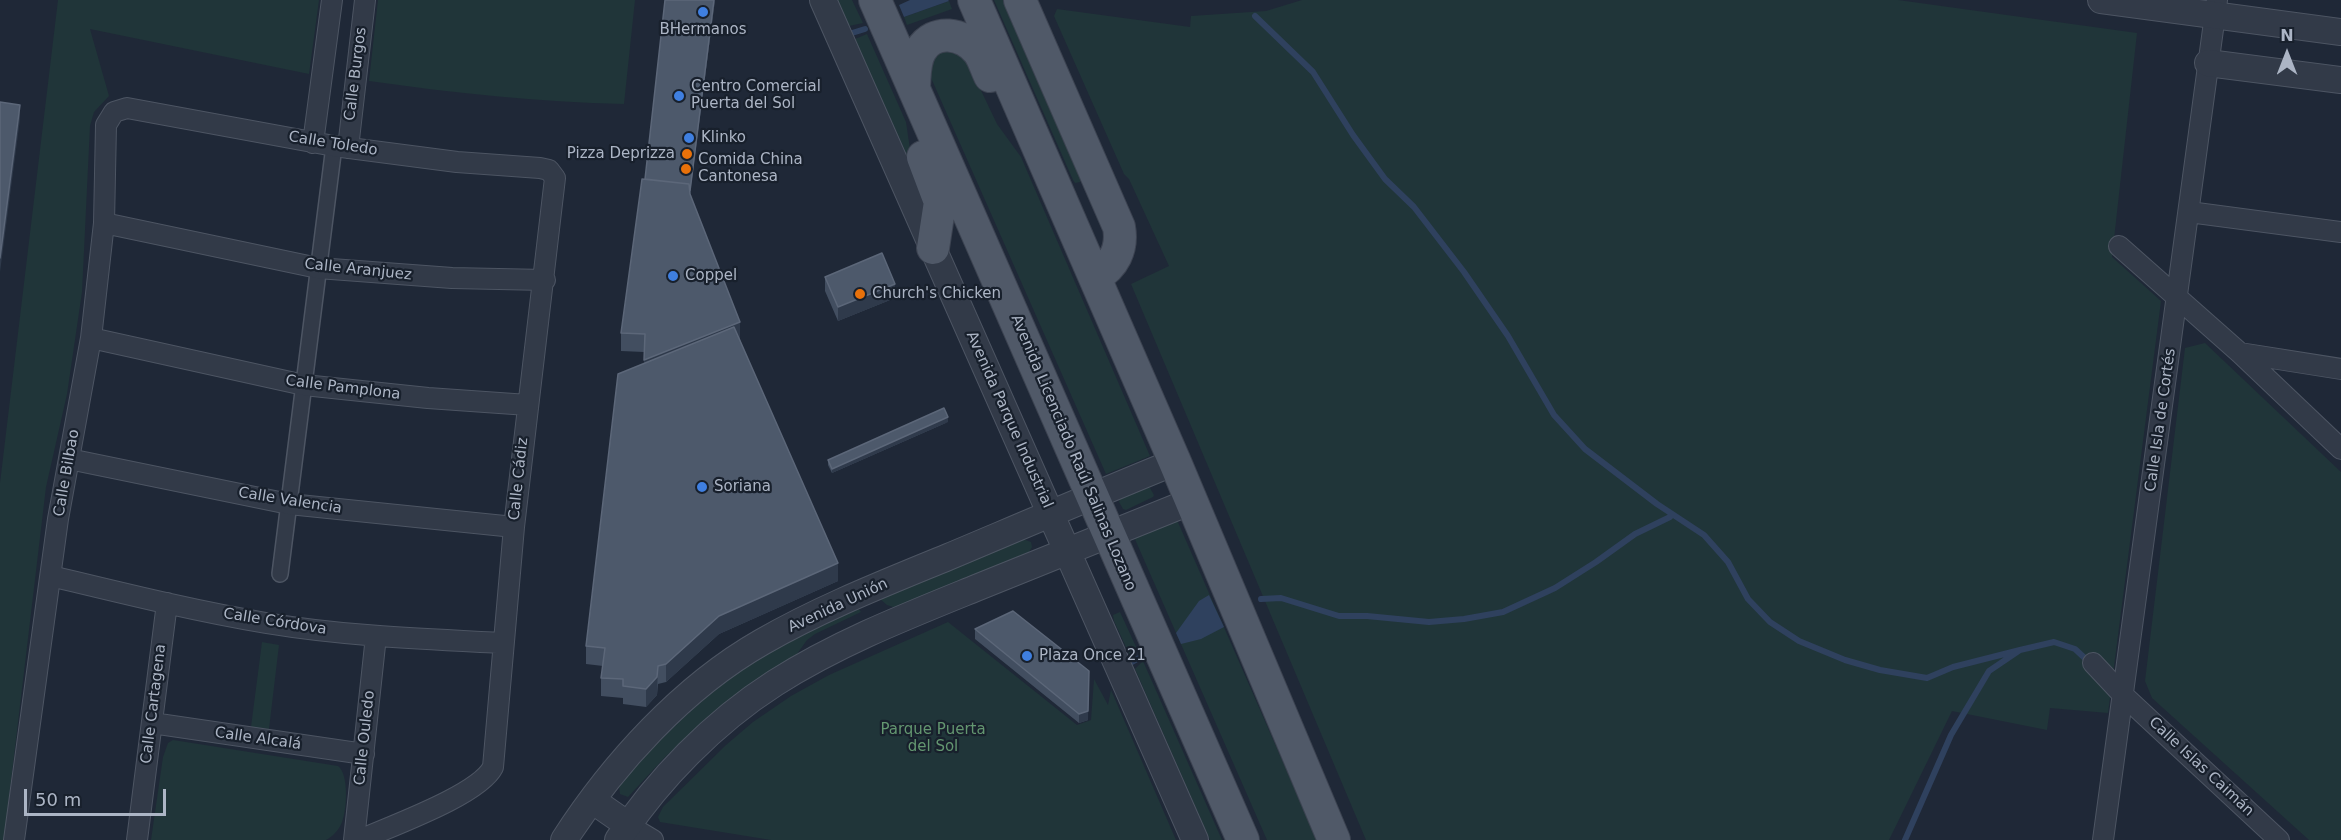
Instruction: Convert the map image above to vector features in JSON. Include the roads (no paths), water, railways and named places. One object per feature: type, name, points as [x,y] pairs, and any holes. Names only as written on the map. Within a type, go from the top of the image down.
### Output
[{"type":"main road","name":"Avenida Licenciado Raúl Salinas Lozano","points":[[875,0],[1243,840]]},
{"type":"main road","points":[[974,0],[1192,501],[1334,840]]},
{"type":"main road","points":[[1020,0],[1119,227],[1118,253],[1111,265],[1095,277]]},
{"type":"main road","points":[[933,248],[940,202],[921,150],[920,101],[915,65],[922,49],[929,41],[941,35],[950,35],[970,43],[979,52],[1004,106],[1022,136],[1046,162]]},
{"type":"street","points":[[313,143],[332,0]]},
{"type":"street","name":"Calle Burgos","points":[[280,574],[318,268],[365,0]]},
{"type":"street","name":"Avenida Parque Industrial","points":[[823,0],[1195,840]]},
{"type":"street","points":[[2101,0],[2216,7],[2341,32]]},
{"type":"street","name":"Calle Isla de Cortés","points":[[2103,840],[2216,7]]},
{"type":"street","points":[[2208,63],[2341,81]]},
{"type":"street","name":"Calle Toledo","points":[[118,110],[140,109],[341,147],[457,162],[549,170]]},
{"type":"street","name":"Calle Bilbao","points":[[14,840],[51,576],[91,338],[104,223],[106,125],[111,115],[118,110]]},
{"type":"street","name":"Calle Cádiz","points":[[360,840],[465,792],[478,784],[493,767],[502,643],[514,527],[555,183],[555,178],[549,170]]},
{"type":"street","points":[[2189,212],[2341,232]]},
{"type":"street","name":"Calle Aranjuez","points":[[104,223],[318,268],[452,278],[544,279]]},
{"type":"street","points":[[2119,246],[2240,353],[2341,449]]},
{"type":"street","name":"Calle Pamplona","points":[[91,338],[304,385],[428,398],[528,405]]},
{"type":"street","points":[[2240,353],[2341,369]]},
{"type":"street","name":"Calle Valencia","points":[[69,459],[288,504],[514,527]]},
{"type":"street","name":"Avenida Unión","points":[[564,840],[592,800],[636,746],[669,713],[731,663],[760,643],[864,592],[1175,462]]},
{"type":"street","points":[[623,833],[662,782],[720,725],[766,689],[818,658],[915,613],[1192,501]]},
{"type":"street","name":"Calle Córdova","points":[[51,576],[265,623],[376,636],[502,643]]},
{"type":"street","points":[[864,592],[889,612],[915,613]]},
{"type":"street","points":[[818,658],[836,636],[858,626],[865,618],[867,603],[864,592]]},
{"type":"street","name":"Calle Cartagena","points":[[137,840],[167,603]]},
{"type":"street","name":"Calle Ouledo","points":[[354,840],[376,636]]},
{"type":"street","name":"Calle Islas Caimán","points":[[2093,663],[2122,694],[2279,840]]},
{"type":"street","name":"Calle Alcalá","points":[[152,723],[364,754]]},
{"type":"street","points":[[592,800],[623,833],[653,840]]},
{"type":"water","points":[[910,0],[949,1],[904,17],[899,5]]},
{"type":"water","points":[[1209,595],[1224,627],[1201,639],[1181,644],[1176,633],[1199,601]]},
{"type":"waterway","points":[[1255,16],[1313,72],[1353,135],[1385,179],[1414,207],[1464,272],[1508,336],[1554,415],[1585,449],[1657,504],[1704,535],[1728,562],[1748,599],[1770,622],[1799,641],[1845,660],[1880,670],[1927,678],[1953,667],[2020,650]]},
{"type":"waterway","points":[[852,33],[865,29]]},
{"type":"waterway","points":[[1261,599],[1281,598],[1339,616],[1367,616],[1429,622],[1503,612],[1555,588],[1635,534],[1670,517]]},
{"type":"waterway","points":[[1905,840],[1951,735],[1989,671],[2020,650],[2054,642],[2075,649],[2089,662]]},
{"type":"waterway","points":[[1132,662],[1141,657]]},
{"type":"place","name":"BHermanos","points":[[703,12]]},
{"type":"place","name":"Centro Comercial Puerta del Sol","points":[[679,96]]},
{"type":"place","name":"Klinko","points":[[689,138]]},
{"type":"place","name":"Pizza Deprizza","points":[[687,154]]},
{"type":"place","name":"Comida China Cantonesa","points":[[686,169]]},
{"type":"place","name":"Coppel","points":[[673,276]]},
{"type":"place","name":"Church's Chicken","points":[[860,294]]},
{"type":"place","name":"Soriana","points":[[702,487]]},
{"type":"place","name":"Plaza Once 21","points":[[1027,656]]},
{"type":"park label","name":"Parque Puerta del Sol","points":[[933,738]]}]
